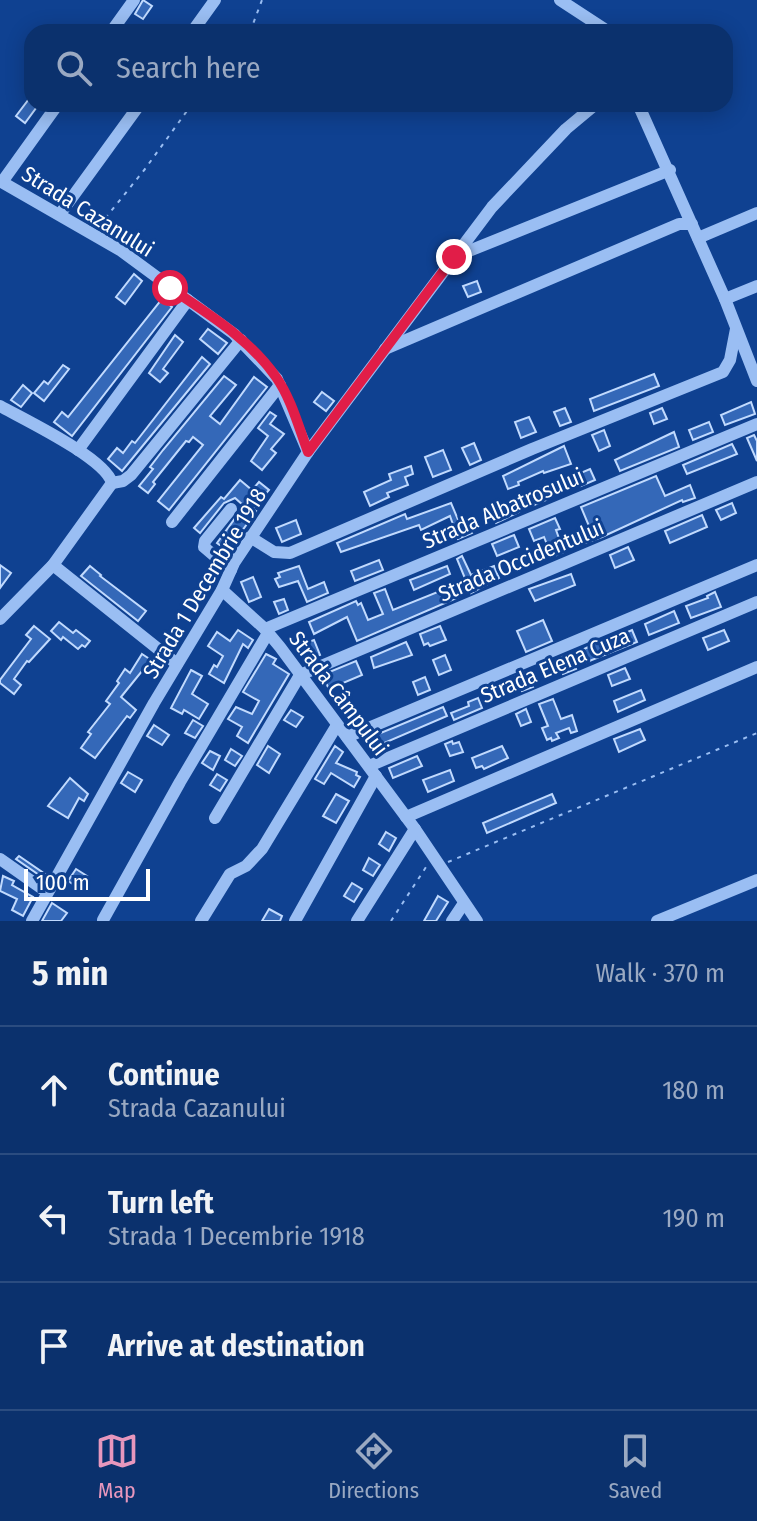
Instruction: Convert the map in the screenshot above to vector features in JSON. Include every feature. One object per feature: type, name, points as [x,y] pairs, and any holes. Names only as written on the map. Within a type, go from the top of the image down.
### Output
[{"type":"street","points":[[117,24],[134,0]]},
{"type":"street","points":[[198,24],[215,0]]},
{"type":"street","points":[[560,0],[597,24]]},
{"type":"street","points":[[1,181],[52,112]]},
{"type":"street","points":[[60,214],[134,112]]},
{"type":"street","name":"Strada 1 Decembrie 1918","points":[[32,921],[250,537],[308,452],[507,191],[586,112]]},
{"type":"street","points":[[642,112],[670,170],[736,329],[752,357],[757,381]]},
{"type":"street","points":[[454,257],[670,170]]},
{"type":"street","name":"Strada Cazanului","points":[[1,181],[93,233],[241,340],[265,364],[280,385],[308,452]]},
{"type":"street","points":[[698,238],[757,213]]},
{"type":"street","points":[[384,349],[679,224],[692,224]]},
{"type":"street","points":[[725,299],[757,286]]},
{"type":"street","points":[[78,450],[188,300]]},
{"type":"street","points":[[250,537],[274,552],[290,553],[532,449],[723,372],[730,360],[736,329]]},
{"type":"street","points":[[0,619],[53,565],[112,483],[123,481],[131,475],[241,340]]},
{"type":"street","points":[[172,522],[280,385]]},
{"type":"street","points":[[0,406],[78,450],[109,475],[112,483]]},
{"type":"street","name":"Strada Albatrosului","points":[[266,631],[757,424]]},
{"type":"street","name":"Strada Occidentului","points":[[300,675],[757,482]]},
{"type":"street","points":[[231,509],[205,541],[204,547],[231,570]]},
{"type":"street","points":[[53,565],[177,664]]},
{"type":"street","points":[[347,737],[757,565]]},
{"type":"street","name":"Strada Câmpului","points":[[222,590],[266,631],[300,675],[415,829],[477,921]]},
{"type":"street","name":"Strada Elena Cuza","points":[[373,771],[757,602]]},
{"type":"street","points":[[103,920],[266,631]]},
{"type":"street","points":[[406,817],[757,667]]},
{"type":"street","points":[[215,818],[300,675]]},
{"type":"street","points":[[201,921],[230,874],[246,866],[262,849],[337,725]]},
{"type":"street","points":[[295,921],[373,771]]},
{"type":"street","points":[[357,921],[415,829]]},
{"type":"street","points":[[0,859],[47,892]]},
{"type":"street","points":[[657,921],[757,880]]},
{"type":"street","points":[[452,921],[464,903]]},
{"type":"path","points":[[253,24],[262,0]]},
{"type":"path","points":[[93,233],[186,112]]},
{"type":"path","points":[[391,921],[436,861],[757,733]]},
{"type":"building","points":[[143,0],[152,6],[143,19],[135,14]]},
{"type":"building","points":[[24,106],[24,112],[33,112],[25,123],[16,116]]},
{"type":"building","points":[[134,274],[142,281],[125,304],[116,297]]},
{"type":"building","points":[[477,281],[481,292],[468,297],[463,286]]},
{"type":"building","points":[[162,299],[172,307],[72,436],[54,422],[62,412],[68,417]]},
{"type":"building","points":[[208,329],[227,343],[218,354],[200,339]]},
{"type":"building","points":[[175,335],[183,342],[163,369],[168,373],[160,382],[149,373]]},
{"type":"building","points":[[202,357],[210,364],[122,471],[108,459],[117,448],[123,453],[132,441],[135,443]]},
{"type":"building","points":[[63,365],[69,369],[44,401],[34,393],[44,381],[48,384]]},
{"type":"building","points":[[654,374],[659,386],[594,411],[590,399]]},
{"type":"building","points":[[224,376],[236,385],[210,416],[220,424],[254,377],[267,387],[169,510],[158,501],[203,445],[193,437],[186,441],[153,482],[155,484],[148,493],[139,486],[163,450]]},
{"type":"building","points":[[23,385],[32,393],[21,407],[11,400]]},
{"type":"building","points":[[322,392],[334,401],[326,411],[314,402]]},
{"type":"building","points":[[751,402],[755,414],[725,425],[721,415]]},
{"type":"building","points":[[565,408],[571,422],[560,426],[554,412]]},
{"type":"building","points":[[662,408],[667,419],[654,424],[650,413]]},
{"type":"building","points":[[270,412],[276,416],[270,424],[284,434],[271,449],[276,453],[262,470],[251,461],[268,436],[258,428]]},
{"type":"building","points":[[529,417],[536,432],[521,438],[515,422]]},
{"type":"building","points":[[709,422],[713,432],[693,440],[689,430]]},
{"type":"building","points":[[604,430],[610,446],[599,451],[592,435]]},
{"type":"building","points":[[674,432],[679,447],[620,471],[615,460]]},
{"type":"building","points":[[754,435],[757,441],[757,461],[747,438]]},
{"type":"building","points":[[474,443],[481,460],[470,465],[462,448]]},
{"type":"building","points":[[732,444],[737,454],[687,474],[683,465]]},
{"type":"building","points":[[564,446],[571,464],[543,471],[508,489],[503,476]]},
{"type":"building","points":[[443,450],[451,470],[433,477],[425,457]]},
{"type":"building","points":[[411,466],[413,474],[405,477],[408,485],[387,493],[389,497],[370,506],[364,492],[391,480],[389,474]]},
{"type":"building","points":[[590,469],[595,480],[581,486],[576,475]]},
{"type":"building","points":[[656,476],[665,496],[690,485],[695,498],[682,500],[602,537],[585,543],[583,539],[577,542],[573,533],[589,526],[581,507]]},
{"type":"building","points":[[240,480],[252,490],[259,482],[269,490],[253,509],[256,511],[228,551],[217,543],[244,506],[235,498],[224,503],[200,533],[194,528]]},
{"type":"building","points":[[541,488],[546,500],[532,506],[527,494]]},
{"type":"building","points":[[515,502],[519,512],[496,523],[491,512]]},
{"type":"building","points":[[451,503],[459,522],[467,519],[472,533],[458,539],[450,516],[421,530],[419,525],[341,552],[337,543],[405,514],[407,519]]},
{"type":"building","points":[[732,503],[736,513],[721,520],[716,510]]},
{"type":"building","points":[[702,515],[707,527],[670,543],[665,531]]},
{"type":"building","points":[[555,518],[564,552],[552,557],[544,537],[534,541],[529,529]]},
{"type":"building","points":[[296,520],[301,534],[282,542],[276,528]]},
{"type":"building","points":[[514,535],[519,547],[497,556],[492,544]]},
{"type":"building","points":[[628,547],[634,560],[615,568],[610,555]]},
{"type":"building","points":[[462,556],[471,575],[494,566],[499,578],[471,593],[457,559]]},
{"type":"building","points":[[379,560],[383,570],[355,581],[351,571]]},
{"type":"building","points":[[0,565],[11,573],[0,588]]},
{"type":"building","points":[[90,566],[146,611],[138,621],[81,576]]},
{"type":"building","points":[[299,566],[308,589],[324,582],[328,593],[307,602],[298,581],[279,587],[275,579],[280,577],[278,573]]},
{"type":"building","points":[[447,566],[450,574],[414,590],[410,580]]},
{"type":"building","points":[[571,574],[575,585],[535,601],[529,589]]},
{"type":"building","points":[[253,577],[261,597],[249,602],[241,582]]},
{"type":"building","points":[[455,585],[459,597],[357,641],[347,617],[314,634],[309,622],[356,601],[358,605],[361,603],[368,620],[383,614],[374,593],[385,589],[393,610]]},
{"type":"building","points":[[715,592],[721,607],[691,618],[686,606]]},
{"type":"building","points":[[284,599],[288,610],[279,614],[274,602]]},
{"type":"building","points":[[674,611],[679,623],[649,635],[645,624]]},
{"type":"building","points":[[543,620],[552,641],[526,652],[517,631]]},
{"type":"building","points":[[59,622],[90,641],[78,649],[63,637],[61,640],[51,631]]},
{"type":"building","points":[[34,626],[50,639],[14,679],[21,685],[14,694],[0,680],[31,639],[26,635]]},
{"type":"building","points":[[440,626],[446,640],[424,645],[420,634]]},
{"type":"building","points":[[238,630],[253,640],[248,648],[243,644],[224,683],[209,674],[223,656],[208,646],[217,632],[230,641]]},
{"type":"building","points":[[632,630],[637,642],[587,662],[582,650]]},
{"type":"building","points":[[724,630],[729,641],[708,650],[703,638]]},
{"type":"building","points":[[314,640],[320,655],[309,659],[306,643]]},
{"type":"building","points":[[406,642],[412,655],[374,668],[371,657]]},
{"type":"building","points":[[142,654],[151,660],[121,697],[136,710],[130,718],[127,716],[95,758],[81,748],[91,734],[88,732],[110,704],[106,701],[125,669],[130,673]]},
{"type":"building","points":[[266,654],[276,659],[273,664],[289,674],[248,743],[237,736],[242,727],[228,719],[236,707],[252,714],[259,701],[243,692]]},
{"type":"building","points":[[570,654],[576,669],[563,674],[557,659]]},
{"type":"building","points":[[445,655],[451,670],[439,675],[433,660]]},
{"type":"building","points":[[356,661],[362,675],[329,689],[322,675]]},
{"type":"building","points":[[625,668],[630,679],[612,686],[608,675]]},
{"type":"building","points":[[191,670],[202,676],[192,694],[208,704],[199,719],[184,710],[182,714],[171,708]]},
{"type":"building","points":[[527,672],[533,687],[522,691],[516,676]]},
{"type":"building","points":[[425,677],[430,690],[418,695],[413,682]]},
{"type":"building","points":[[641,690],[645,700],[618,712],[614,701]]},
{"type":"building","points":[[478,698],[482,708],[454,720],[451,713],[469,706],[468,702]]},
{"type":"building","points":[[553,699],[561,719],[572,715],[577,731],[571,733],[569,728],[556,733],[559,738],[552,741],[551,738],[547,740],[542,728],[548,726],[539,704]]},
{"type":"building","points":[[443,707],[447,716],[375,747],[371,737]]},
{"type":"building","points":[[526,709],[531,722],[521,726],[516,714]]},
{"type":"building","points":[[291,710],[303,717],[296,727],[284,720]]},
{"type":"building","points":[[193,720],[203,726],[195,738],[185,733]]},
{"type":"building","points":[[154,725],[169,735],[162,745],[147,736]]},
{"type":"building","points":[[640,729],[645,740],[619,752],[614,739]]},
{"type":"building","points":[[452,741],[453,744],[459,742],[463,752],[450,756],[445,744]]},
{"type":"building","points":[[268,746],[280,754],[269,773],[257,765]]},
{"type":"building","points":[[335,746],[343,752],[336,763],[357,772],[356,775],[360,777],[354,787],[331,773],[324,784],[315,779]]},
{"type":"building","points":[[502,746],[508,758],[484,769],[482,766],[476,768],[472,758]]},
{"type":"building","points":[[231,749],[242,756],[235,766],[225,760]]},
{"type":"building","points":[[210,751],[220,756],[213,770],[202,763]]},
{"type":"building","points":[[417,756],[422,766],[393,778],[389,768]]},
{"type":"building","points":[[450,770],[454,781],[428,792],[423,780]]},
{"type":"building","points":[[128,772],[142,780],[135,792],[121,783]]},
{"type":"building","points":[[217,774],[227,780],[220,791],[210,785]]},
{"type":"building","points":[[70,778],[88,794],[84,801],[79,798],[68,818],[48,806]]},
{"type":"building","points":[[336,794],[349,801],[336,823],[323,816]]},
{"type":"building","points":[[552,794],[556,803],[487,833],[483,823]]},
{"type":"building","points":[[386,832],[396,838],[389,851],[379,844]]},
{"type":"building","points":[[19,856],[45,874],[42,877],[16,859]]},
{"type":"building","points":[[369,858],[380,865],[373,876],[363,870]]},
{"type":"building","points":[[76,869],[87,876],[79,888],[68,881]]},
{"type":"building","points":[[3,876],[33,897],[23,916],[12,910],[17,899],[0,891]]},
{"type":"building","points":[[352,883],[362,889],[354,902],[344,896]]},
{"type":"building","points":[[438,896],[448,902],[436,921],[424,921]]},
{"type":"building","points":[[52,903],[67,913],[61,921],[42,921]]},
{"type":"building","points":[[269,909],[282,916],[280,921],[262,921]]},
{"type":"route","points":[[170,288],[234,334],[265,364],[282,389],[308,452],[454,257]]}]
